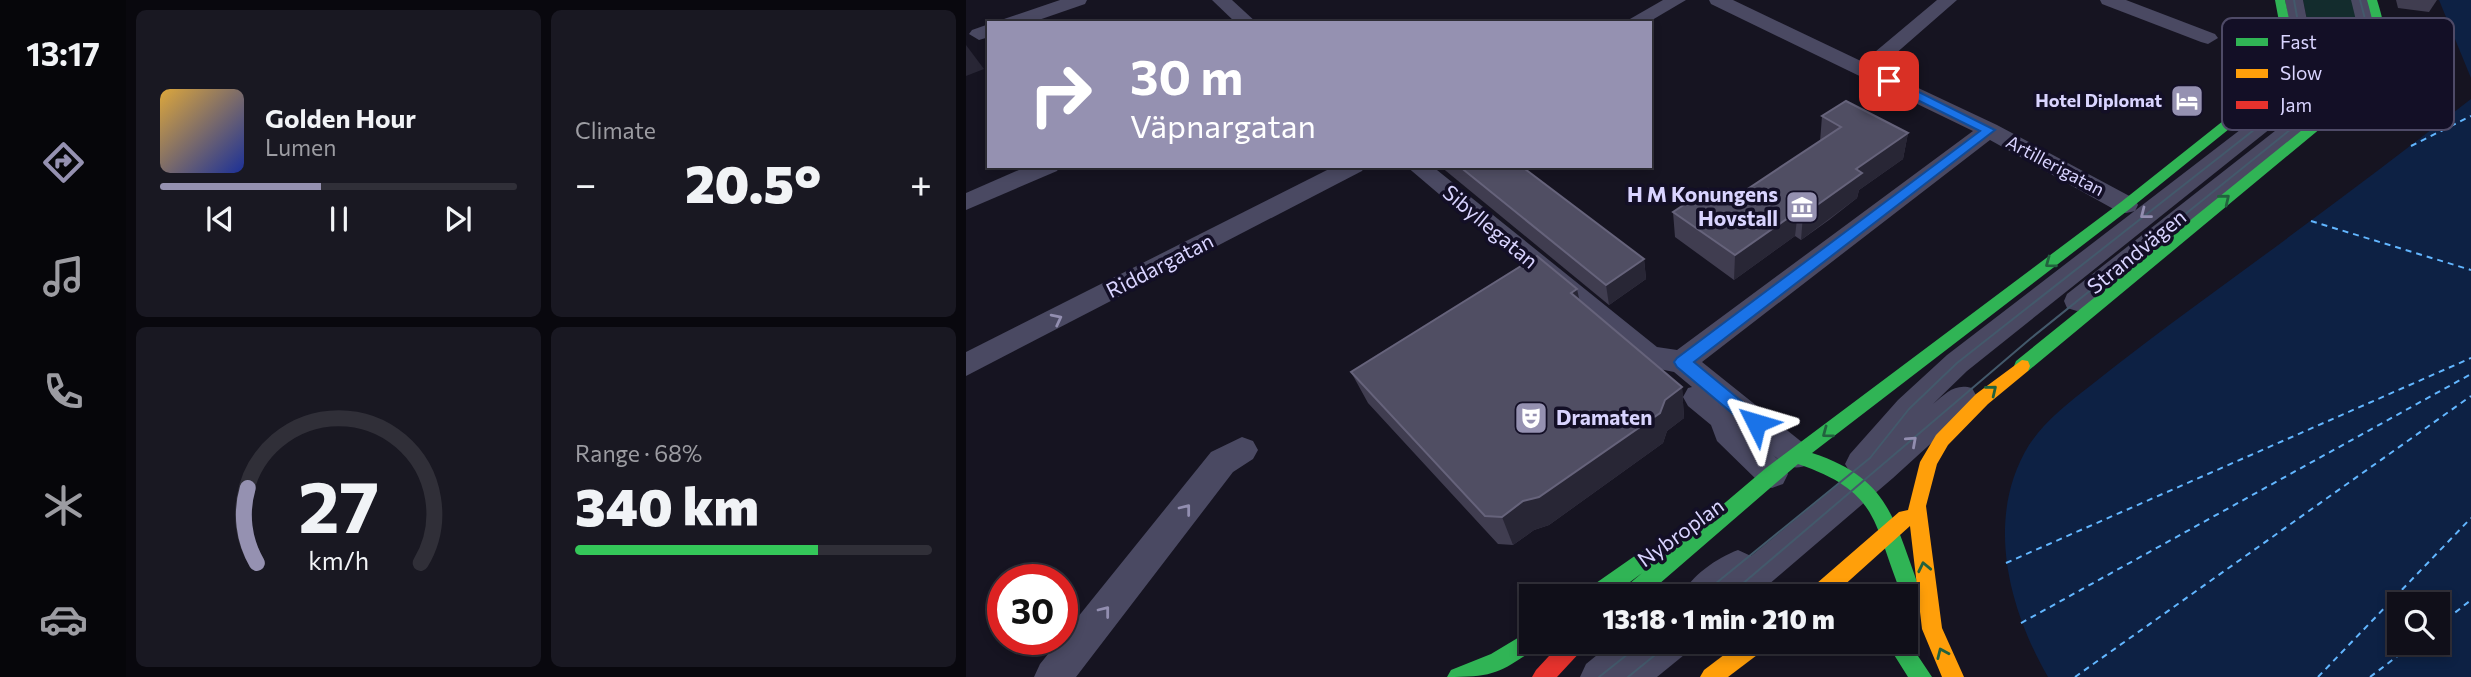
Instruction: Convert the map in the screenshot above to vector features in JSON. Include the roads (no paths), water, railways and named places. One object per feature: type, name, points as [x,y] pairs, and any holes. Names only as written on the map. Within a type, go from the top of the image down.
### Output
[{"type":"street","points":[[1018,21],[1078,0]]},
{"type":"street","points":[[1221,0],[1246,21]]},
{"type":"street","points":[[1636,21],[1677,0]]},
{"type":"street","name":"Artillerigatan","points":[[1718,0],[1989,130],[2126,205]]},
{"type":"street","points":[[1866,69],[1948,0]]},
{"type":"street","points":[[2109,0],[2208,38]]},
{"type":"street","name":"Strandvägen","points":[[2280,0],[2283,18]]},
{"type":"street","name":"Strandvägen","points":[[2294,0],[2297,18]]},
{"type":"street","name":"Strandvägen","points":[[2360,0],[2364,18]]},
{"type":"street","name":"Strandvägen","points":[[2372,0],[2378,18]]},
{"type":"street","name":"Strandvägen","points":[[1784,465],[2126,205],[2222,128]]},
{"type":"street","points":[[1673,361],[1989,130]]},
{"type":"street","name":"Strandvägen","points":[[1854,481],[1909,410],[1956,363],[2254,130]]},
{"type":"street","name":"Strandvägen","points":[[1854,481],[2290,130]]},
{"type":"street","name":"Strandvägen","points":[[1917,506],[1929,463],[1942,440],[1982,399],[2310,130]]},
{"type":"street","points":[[966,202],[1044,168]]},
{"type":"street","name":"Riddargatan","points":[[966,365],[1350,168]]},
{"type":"street","name":"Sibyllegatan","points":[[1420,168],[1535,278],[1650,357],[1673,361],[1676,379],[1725,419],[1728,432],[1784,465]]},
{"type":"street","points":[[1053,677],[1222,463],[1242,450]]},
{"type":"street","points":[[1784,465],[1854,481],[1881,509],[1909,590],[1932,629],[1953,677]]},
{"type":"street","name":"Nybroplan","points":[[1611,584],[1738,491],[1784,465]]},
{"type":"street","name":"Nybroplan","points":[[1644,584],[1784,465]]},
{"type":"street","points":[[1716,584],[1854,481]]},
{"type":"street","points":[[1741,584],[1854,481]]},
{"type":"street","points":[[1832,584],[1890,535],[1917,506]]},
{"type":"street","points":[[1917,506],[1932,629]]},
{"type":"street","points":[[1458,677],[1497,662],[1519,648]]},
{"type":"street","points":[[1543,677],[1565,654]]},
{"type":"street","points":[[1599,677],[1628,654]]},
{"type":"street","points":[[1628,677],[1656,654]]},
{"type":"street","points":[[1712,677],[1742,654]]},
{"type":"street","points":[[1904,654],[1920,677]]},
{"type":"water","points":[[2439,0],[2471,0],[2471,78],[2454,37],[2454,18],[2446,18]]},
{"type":"water","points":[[2471,99],[2471,677],[2048,677],[2022,622],[2007,563],[2005,533],[2008,502],[2015,473],[2029,445],[2042,428],[2073,399],[2431,130],[2454,130],[2454,112]]},
{"type":"tram line","points":[[2294,0],[2297,18]]},
{"type":"tram line","points":[[2360,0],[2365,18]]},
{"type":"tram line","points":[[1715,584],[1870,458],[1909,409],[1957,363],[2254,130]]},
{"type":"tram line","points":[[1742,584],[2030,339],[2290,130]]},
{"type":"tram line","points":[[1599,677],[1628,654]]},
{"type":"tram line","points":[[1628,677],[1656,654]]},
{"type":"place","name":"Hotel Diplomat","points":[[2187,101]]},
{"type":"place","name":"H M Konungens Hovstall","points":[[1802,207]]},
{"type":"place","name":"Dramaten","points":[[1531,418]]}]
